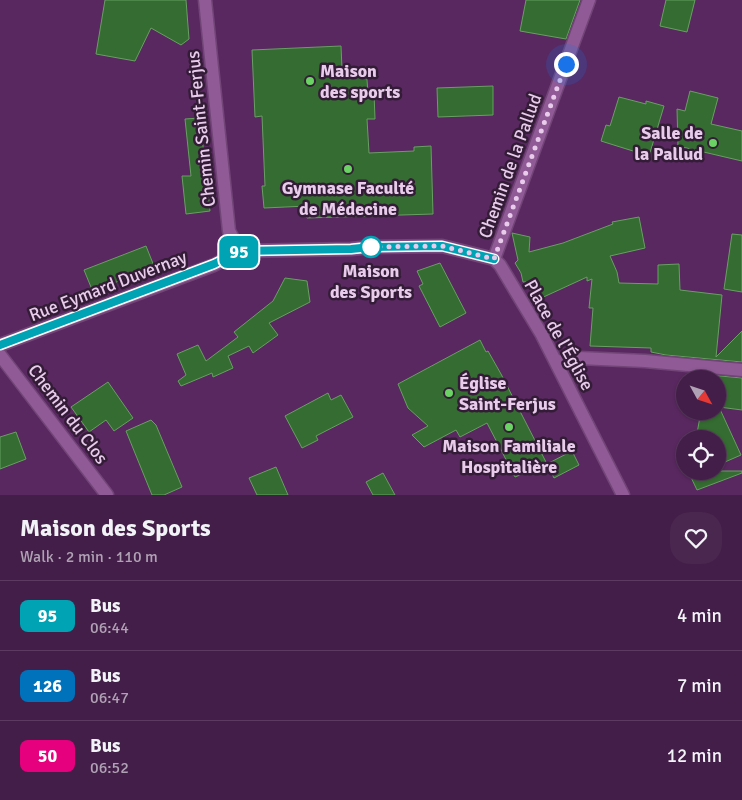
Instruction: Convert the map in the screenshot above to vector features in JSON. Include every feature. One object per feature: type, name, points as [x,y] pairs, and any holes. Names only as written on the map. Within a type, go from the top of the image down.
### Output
[{"type":"street","name":"Chemin Saint-Ferjus","points":[[205,0],[229,231],[240,251]]},
{"type":"street","name":"Chemin de la Pallud","points":[[494,259],[589,0]]},
{"type":"street","name":"Rue Eymard Duvernay","points":[[0,345],[214,264],[240,251],[442,246],[494,259]]},
{"type":"street","name":"Place de l'Église","points":[[494,259],[500,265],[523,302],[556,362],[623,495]]},
{"type":"street","name":"Chemin du Clos","points":[[0,355],[44,410],[107,495]]},
{"type":"street","points":[[556,362],[579,358],[645,360],[742,370]]},
{"type":"building","points":[[105,0],[186,0],[189,39],[181,45],[151,28],[135,61],[96,54]]},
{"type":"building","points":[[526,0],[580,0],[566,39],[520,31]]},
{"type":"building","points":[[666,0],[695,0],[687,32],[660,26]]},
{"type":"building","points":[[341,46],[342,69],[366,67],[368,93],[374,93],[375,119],[367,119],[369,153],[414,151],[414,147],[431,146],[433,214],[307,218],[307,206],[264,208],[262,186],[265,186],[262,116],[255,117],[252,50]]},
{"type":"building","points":[[493,86],[493,115],[438,117],[437,88]]},
{"type":"building","points":[[690,91],[718,98],[711,124],[742,131],[742,161],[678,146],[677,109],[685,111]]},
{"type":"building","points":[[619,97],[646,104],[646,101],[664,106],[649,156],[601,141],[606,125],[610,126]]},
{"type":"building","points":[[200,118],[210,211],[186,214],[182,176],[191,176],[185,119]]},
{"type":"building","points":[[639,217],[645,248],[610,256],[617,272],[619,283],[658,284],[658,265],[679,264],[680,290],[722,295],[716,357],[742,331],[742,362],[666,355],[651,352],[651,348],[590,346],[593,308],[589,308],[592,279],[587,281],[587,277],[537,300],[526,282],[523,282],[521,273],[515,263],[518,260],[512,233],[530,237],[529,252],[563,243],[613,224],[612,222]]},
{"type":"building","points":[[732,234],[742,235],[742,292],[724,289]]},
{"type":"building","points":[[146,246],[154,266],[93,292],[84,270]]},
{"type":"building","points":[[440,263],[466,313],[440,327],[419,286],[423,284],[417,271]]},
{"type":"building","points":[[285,278],[307,281],[310,302],[269,323],[278,335],[253,353],[249,346],[228,356],[233,368],[213,377],[212,373],[181,386],[178,381],[186,375],[177,354],[198,345],[206,361],[238,337],[234,332],[273,301]]},
{"type":"building","points":[[480,340],[501,374],[547,464],[515,477],[487,423],[460,437],[456,430],[424,447],[412,435],[428,426],[408,408],[398,384]]},
{"type":"building","points":[[726,377],[742,378],[742,410],[726,408]]},
{"type":"building","points":[[108,382],[133,418],[114,431],[106,420],[89,432],[71,407]]},
{"type":"building","points":[[328,393],[331,400],[341,395],[353,417],[316,436],[318,440],[302,448],[285,416]]},
{"type":"building","points":[[151,420],[156,425],[182,487],[164,495],[152,495],[126,431]]},
{"type":"building","points":[[699,420],[725,420],[741,455],[726,462],[726,430],[698,430]]},
{"type":"building","points":[[16,432],[26,459],[0,469],[0,437]]},
{"type":"building","points":[[572,451],[579,465],[554,478],[547,464]]},
{"type":"building","points":[[276,467],[288,495],[257,495],[249,478]]},
{"type":"building","points":[[726,471],[742,471],[742,473],[726,479]]},
{"type":"building","points":[[383,473],[395,495],[373,495],[366,482]]},
{"type":"building","points":[[692,480],[723,480],[697,490]]},
{"type":"bus line","name":"95","points":[[0,345],[214,264],[240,251],[442,246],[494,259]]},
{"type":"place","name":"Maison des sports","points":[[310,81]]},
{"type":"place","name":"Salle de la Pallud","points":[[713,143]]},
{"type":"place","name":"Gymnase Faculté de Médecine","points":[[348,169]]},
{"type":"place","name":"Maison des Sports","points":[[371,247]]},
{"type":"place","name":"Église Saint-Ferjus","points":[[449,393]]},
{"type":"place","name":"Maison Familiale Hospitalière","points":[[509,427]]},
{"type":"route","points":[[371,247],[442,246],[494,259],[566,64]]}]
